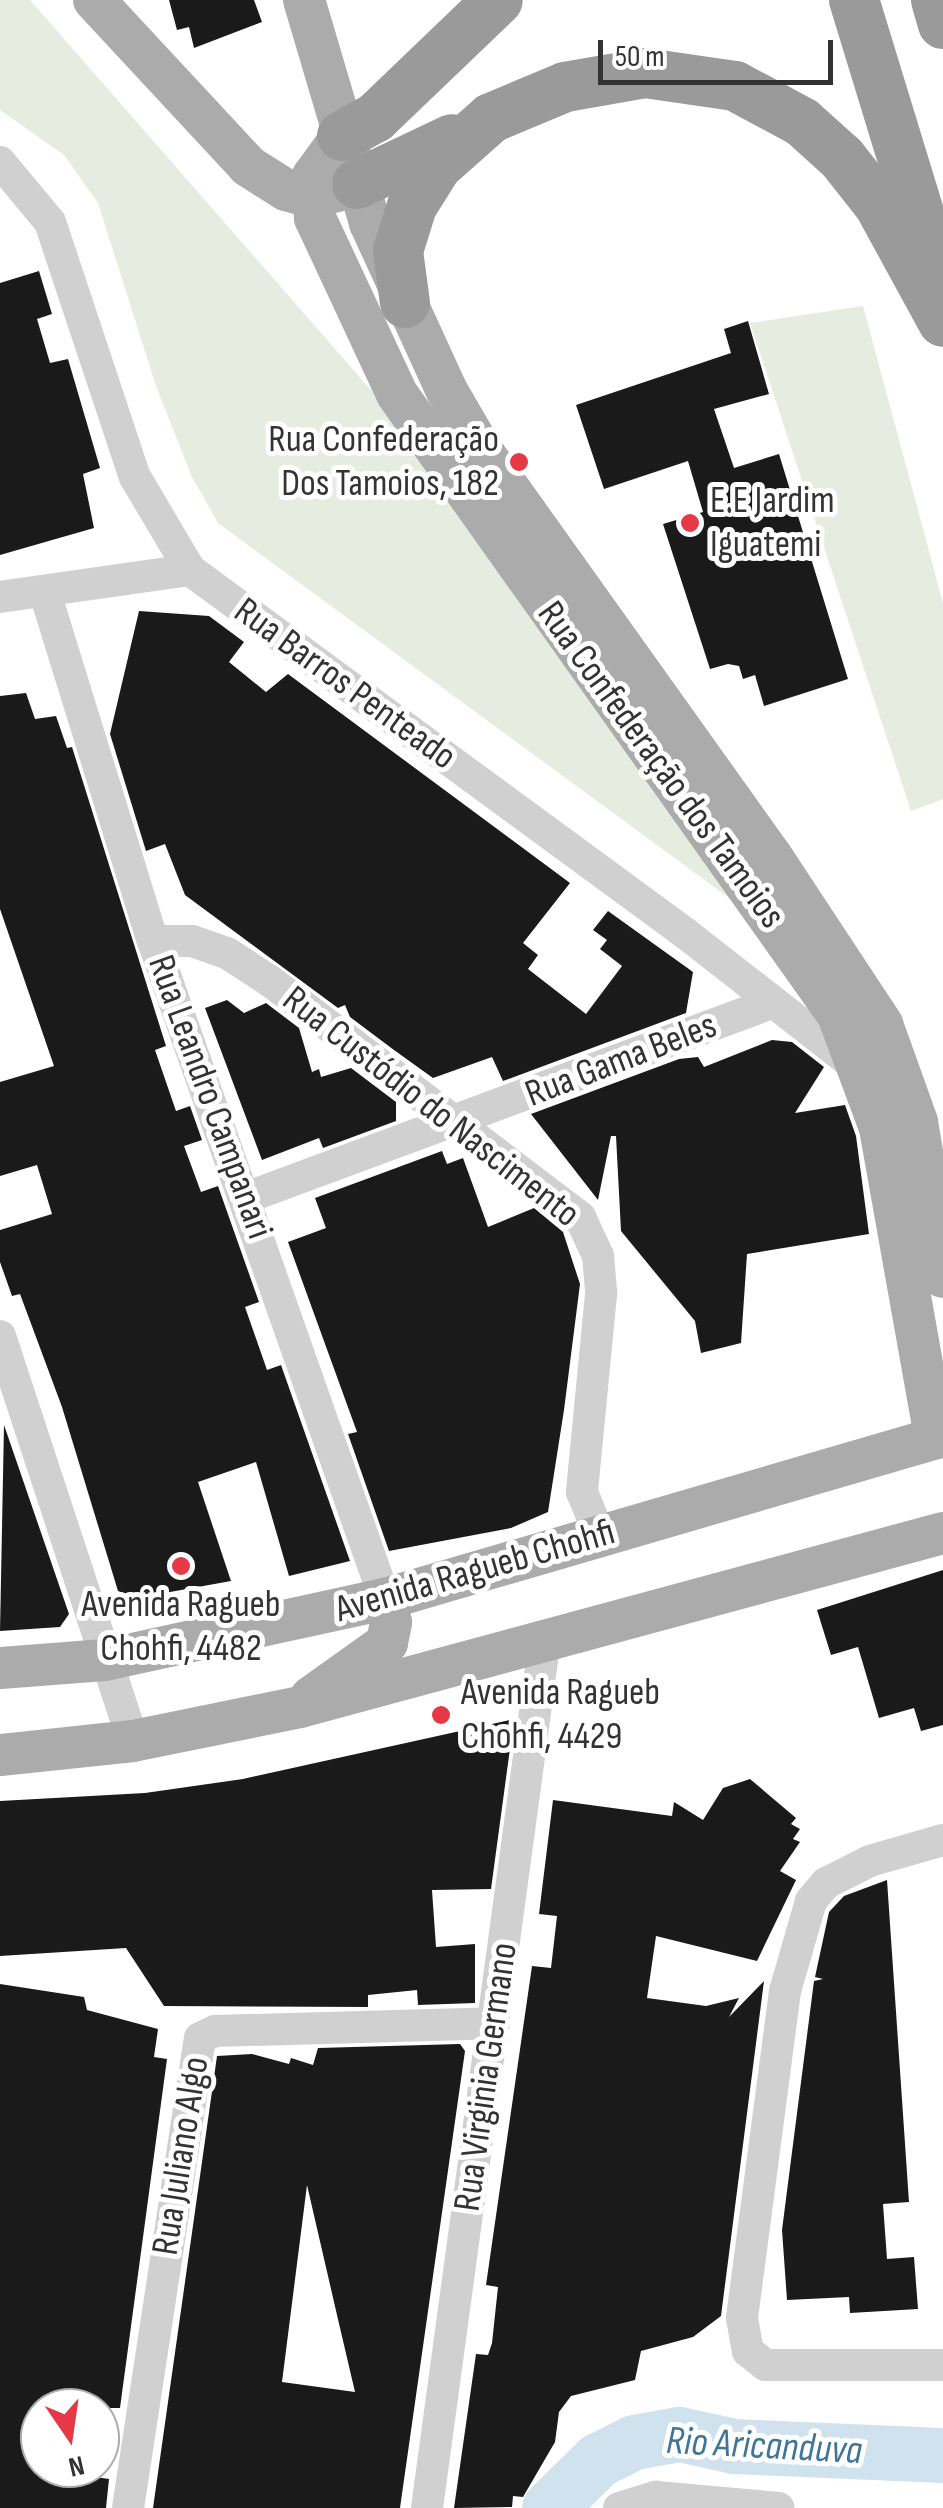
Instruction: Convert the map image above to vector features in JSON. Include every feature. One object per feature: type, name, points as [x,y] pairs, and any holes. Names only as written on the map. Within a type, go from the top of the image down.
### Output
[{"type":"highway","points":[[342,136],[374,118],[498,0]]},
{"type":"highway","points":[[854,0],[943,290]]},
{"type":"highway","points":[[936,0],[943,24]]},
{"type":"highway","points":[[334,191],[492,118],[596,79],[645,73],[735,86],[802,122],[842,158],[879,205],[943,322]]},
{"type":"highway","points":[[405,302],[398,251],[412,206],[437,166],[492,118]]},
{"type":"main road","points":[[94,0],[239,157],[270,182],[334,191]]},
{"type":"main road","name":"Rua Confederação dos Tamoios","points":[[304,0],[342,136],[325,248],[397,394],[809,970],[864,1072],[904,1240],[939,1437]]},
{"type":"main road","name":"Rua Confederação dos Tamoios","points":[[334,191],[405,302],[480,448],[772,857],[882,1024],[917,1122],[943,1277]]},
{"type":"main road","name":"Avenida Ragueb Chohfi","points":[[0,1668],[105,1660],[385,1599],[939,1437]]},
{"type":"main road","points":[[0,1755],[133,1741],[300,1708],[544,1646],[943,1533]]},
{"type":"main road","points":[[300,1708],[330,1679],[387,1643],[391,1622],[385,1599]]},
{"type":"street","name":"Rua Barros Penteado","points":[[0,162],[50,222],[135,477],[190,570],[685,933],[768,1004],[864,1072]]},
{"type":"street","points":[[0,597],[190,570]]},
{"type":"street","name":"Rua Leandro Campanari","points":[[46,593],[153,940],[248,1197],[385,1599]]},
{"type":"street","name":"Rua Custódio do Nascimento","points":[[153,940],[192,941],[227,953],[559,1198],[590,1231],[601,1294],[582,1492],[600,1536]]},
{"type":"street","name":"Rua Gama Beles","points":[[248,1197],[768,1004]]},
{"type":"street","points":[[0,1336],[6,1370],[133,1741]]},
{"type":"street","name":"Rua Virginia Germano","points":[[427,2508],[544,1646]]},
{"type":"street","points":[[943,1840],[870,1861],[826,1883],[811,1901],[785,1990],[742,2330],[755,2358],[785,2369],[943,2364]]},
{"type":"street","name":"Rua Juliano Algo","points":[[128,2508],[200,2038],[214,2031],[494,2023]]},
{"type":"street","points":[[619,2508],[656,2497],[779,2508]]},
{"type":"shaded area","points":[[0,0],[30,0],[377,397],[736,903],[218,523],[192,477],[156,386],[98,203],[64,155],[0,110]]},
{"type":"shaded area","points":[[863,306],[943,603],[943,799],[911,811],[750,323]]},
{"type":"building","points":[[169,0],[254,0],[262,22],[194,48],[189,27],[177,30]]},
{"type":"building","points":[[39,271],[52,314],[37,319],[50,363],[68,359],[100,468],[83,474],[94,528],[0,555],[0,283]]},
{"type":"building","points":[[748,321],[769,394],[714,409],[734,468],[779,454],[848,679],[764,706],[755,675],[743,679],[739,666],[728,664],[710,669],[663,524],[703,512],[688,461],[604,489],[576,405],[731,353],[724,329]]},
{"type":"building","points":[[139,611],[209,616],[244,642],[229,662],[266,692],[288,674],[570,883],[523,943],[538,955],[528,969],[586,1014],[622,966],[600,949],[607,940],[593,930],[608,911],[693,972],[686,1013],[503,1081],[492,1057],[433,1078],[394,1050],[350,1017],[345,1005],[338,1008],[185,895],[165,844],[146,851],[110,734]]},
{"type":"building","points":[[26,693],[35,719],[56,716],[67,748],[72,747],[166,1046],[155,1050],[176,1111],[190,1106],[202,1140],[184,1146],[201,1192],[218,1186],[259,1302],[245,1307],[267,1370],[281,1365],[350,1561],[289,1576],[256,1462],[198,1482],[231,1581],[137,1598],[118,1591],[62,1407],[20,1294],[12,1296],[0,1262],[0,1230],[52,1214],[37,1165],[0,1176],[0,1082],[54,1066],[0,909],[0,696]]},
{"type":"building","points":[[227,1000],[244,1013],[266,1003],[299,1028],[312,1072],[319,1069],[321,1077],[351,1068],[396,1102],[396,1121],[323,1148],[319,1138],[262,1160],[205,1008]]},
{"type":"building","points":[[772,1040],[792,1042],[824,1067],[795,1113],[845,1105],[856,1136],[869,1234],[747,1254],[741,1343],[701,1353],[695,1321],[621,1231],[616,1136],[611,1136],[598,1200],[531,1114],[679,1059],[698,1057],[704,1067]]},
{"type":"building","points":[[442,1151],[447,1164],[463,1158],[488,1227],[534,1208],[563,1232],[580,1284],[564,1410],[548,1512],[511,1528],[389,1551],[348,1434],[357,1432],[288,1242],[326,1228],[315,1198]]},
{"type":"building","points":[[4,1425],[69,1614],[60,1627],[0,1631]]},
{"type":"building","points":[[943,1570],[943,1725],[921,1731],[914,1708],[879,1718],[858,1647],[831,1655],[817,1610]]},
{"type":"building","points":[[514,1719],[491,1889],[432,1890],[436,1947],[475,1944],[475,2003],[418,2005],[417,1990],[368,1995],[368,2007],[164,2006],[126,1948],[0,1956],[0,1801],[145,1793],[243,1779]]},
{"type":"building","points":[[750,1779],[796,1818],[791,1824],[800,1829],[793,1839],[800,1842],[780,1871],[796,1880],[757,1961],[656,1936],[647,1998],[706,2006],[739,1998],[729,2017],[764,1981],[721,2316],[693,2337],[641,2351],[635,2380],[571,2396],[559,2412],[555,2442],[523,2497],[513,2496],[512,2507],[454,2508],[476,2354],[488,2355],[492,2343],[498,2287],[486,2285],[532,1966],[551,1968],[557,1916],[539,1914],[553,1800],[672,1816],[674,1802],[703,1820],[723,1788]]},
{"type":"building","points":[[887,1880],[909,2202],[883,2204],[887,2259],[914,2257],[918,2309],[850,2313],[849,2297],[787,2300],[782,2230],[814,1981],[823,1979],[815,1977],[829,1912],[844,1896]]},
{"type":"building","points":[[0,1984],[84,1997],[87,2010],[158,2029],[154,2057],[167,2059],[120,2408],[120,2388],[20,2388],[20,2488],[108,2488],[106,2508],[0,2508]]},
{"type":"building","points":[[460,2044],[465,2051],[400,2508],[153,2508],[217,2056],[252,2054],[289,2064],[291,2058],[313,2065],[318,2048]],"holes":[[[307,2185],[355,2392],[282,2382]]]},
{"type":"waterway","name":"Rio Aricanduva","points":[[549,2508],[598,2460],[634,2442],[679,2434],[734,2446],[943,2455]]},
{"type":"place","name":"Rua Confederação Dos Tamoios, 182","points":[[519,462]]},
{"type":"place","name":"E.E Jardim Iguatemi","points":[[690,523]]},
{"type":"place","name":"Avenida Ragueb Chohfi, 4482","points":[[181,1566]]},
{"type":"place","name":"Avenida Ragueb Chohfi, 4429","points":[[441,1715]]}]
